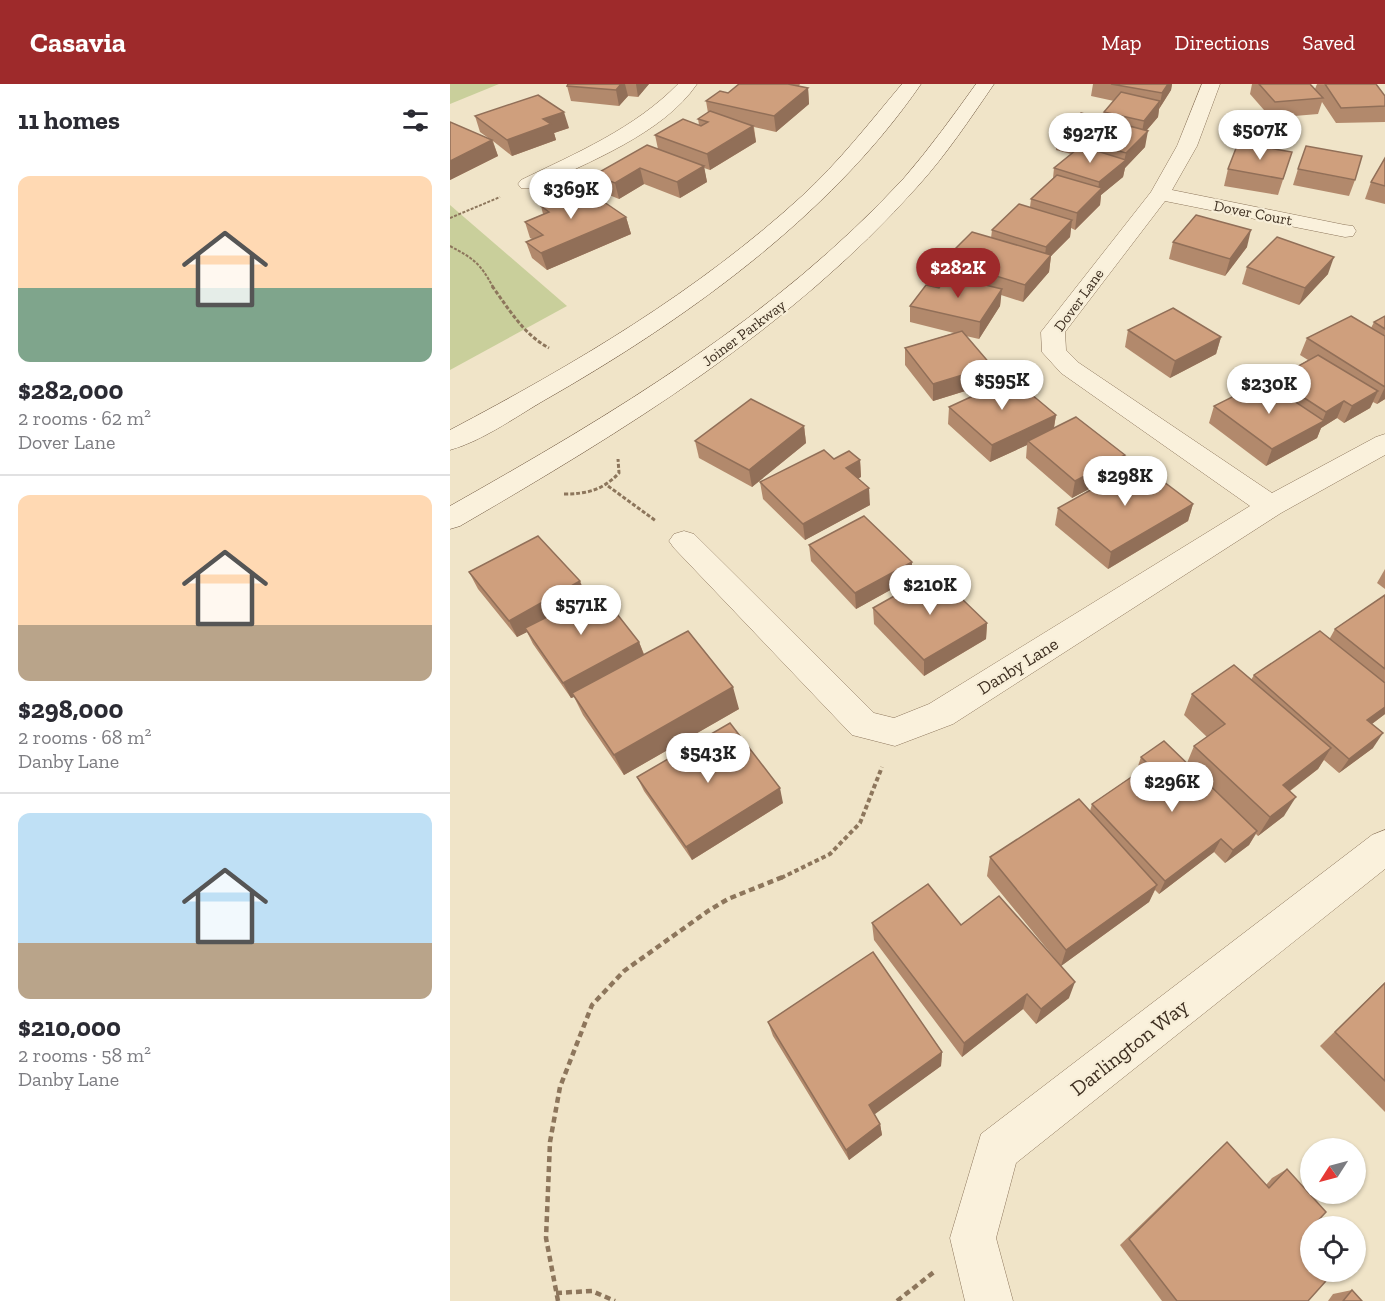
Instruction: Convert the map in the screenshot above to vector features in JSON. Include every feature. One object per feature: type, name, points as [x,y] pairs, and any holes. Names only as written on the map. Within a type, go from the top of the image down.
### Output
[{"type":"street","points":[[528,184],[616,140],[665,108],[688,84]]},
{"type":"street","points":[[450,441],[580,367],[640,330],[702,287],[808,201],[844,165],[912,84]]},
{"type":"street","name":"Joiner Parkway","points":[[450,519],[639,407],[770,315],[825,268],[911,183],[945,141],[985,84]]},
{"type":"street","name":"Dover Lane","points":[[1211,84],[1187,146],[1160,194],[1053,332],[1054,352],[1070,368],[1272,506]]},
{"type":"street","name":"Dover Court","points":[[1160,194],[1345,231]]},
{"type":"street","name":"Danby Lane","points":[[895,732],[941,714],[1272,506],[1385,443]]},
{"type":"street","points":[[684,541],[864,725],[895,732]]},
{"type":"street","name":"Darlington Way","points":[[989,1301],[973,1238],[997,1150],[1385,847]]},
{"type":"path","points":[[450,218],[528,184]]},
{"type":"path","points":[[450,246],[472,258],[484,269],[493,287],[512,310],[521,327],[534,340],[580,367]]},
{"type":"path","points":[[608,486],[684,541]]},
{"type":"path","points":[[558,1301],[546,1238],[550,1142],[560,1087],[592,1005],[624,971],[708,911],[728,899],[796,872],[830,854],[860,823],[895,732]]},
{"type":"path","points":[[556,1293],[592,1291],[615,1301]]},
{"type":"green space","points":[[450,84],[499,84],[450,104]]},
{"type":"green space","points":[[450,205],[567,306],[450,370]]},
{"type":"building","points":[[568,84],[621,84],[616,90],[567,86]]},
{"type":"building","points":[[739,84],[788,84],[808,88],[774,116],[706,101],[720,91],[728,93]]},
{"type":"building","points":[[1111,84],[1168,84],[1162,93]]},
{"type":"building","points":[[1259,84],[1310,84],[1323,98],[1275,102]]},
{"type":"building","points":[[1325,84],[1376,84],[1385,96],[1385,106],[1341,108]]},
{"type":"building","points":[[1121,92],[1160,101],[1144,121],[1104,112]]},
{"type":"building","points":[[538,95],[564,112],[543,119],[551,124],[507,140],[475,116]]},
{"type":"building","points":[[710,111],[753,126],[707,154],[655,135],[683,119],[701,126],[708,122],[698,119]]},
{"type":"building","points":[[1081,113],[1148,131],[1126,153],[1058,134]]},
{"type":"building","points":[[450,122],[492,140],[450,161]]},
{"type":"building","points":[[1238,143],[1292,152],[1283,179],[1228,169]]},
{"type":"building","points":[[647,145],[704,166],[677,182],[640,168],[615,183],[594,175]]},
{"type":"building","points":[[1081,146],[1126,160],[1099,182],[1054,168]]},
{"type":"building","points":[[1306,146],[1362,156],[1355,180],[1298,169]]},
{"type":"building","points":[[1385,158],[1385,186],[1371,182]]},
{"type":"building","points":[[1057,175],[1102,188],[1077,213],[1031,199]]},
{"type":"building","points":[[585,189],[626,217],[541,253],[526,242],[543,235],[525,222],[549,212],[541,206]]},
{"type":"building","points":[[1019,204],[1072,220],[1046,247],[992,230]]},
{"type":"building","points":[[1196,215],[1251,230],[1230,259],[1173,242]]},
{"type":"building","points":[[972,232],[1051,255],[1025,285],[944,260]]},
{"type":"building","points":[[1277,237],[1334,257],[1305,288],[1247,267]]},
{"type":"building","points":[[947,276],[1002,289],[980,322],[910,306],[926,285],[939,288]]},
{"type":"building","points":[[1173,308],[1221,337],[1175,361],[1128,330]]},
{"type":"building","points":[[1351,316],[1385,336],[1385,387],[1307,338]]},
{"type":"building","points":[[1385,316],[1385,329],[1374,322]]},
{"type":"building","points":[[962,331],[992,366],[933,384],[905,348]]},
{"type":"building","points":[[1318,355],[1378,391],[1352,406],[1344,401],[1326,412],[1275,379]]},
{"type":"building","points":[[1012,378],[1056,415],[992,445],[949,407]]},
{"type":"building","points":[[1264,381],[1324,421],[1272,449],[1214,406]]},
{"type":"building","points":[[751,399],[804,426],[749,470],[695,441]]},
{"type":"building","points":[[1076,417],[1125,455],[1075,481],[1028,441]]},
{"type":"building","points":[[824,450],[834,459],[849,451],[860,460],[846,468],[869,488],[803,524],[760,482]]},
{"type":"building","points":[[1139,463],[1193,504],[1111,552],[1058,508]]},
{"type":"building","points":[[864,516],[912,562],[855,593],[809,545]]},
{"type":"building","points":[[538,536],[580,581],[509,621],[469,572]]},
{"type":"building","points":[[935,573],[987,623],[924,660],[873,608]]},
{"type":"building","points":[[599,591],[639,642],[563,683],[525,628]]},
{"type":"building","points":[[1385,595],[1385,669],[1335,629]]},
{"type":"building","points":[[688,631],[733,687],[614,755],[572,693]]},
{"type":"building","points":[[1320,631],[1385,683],[1385,707],[1367,720],[1383,733],[1349,759],[1254,675]]},
{"type":"building","points":[[1234,665],[1331,748],[1283,785],[1296,797],[1270,817],[1194,746],[1225,724],[1192,694]]},
{"type":"building","points":[[730,723],[780,788],[686,847],[637,777]]},
{"type":"building","points":[[1164,741],[1257,831],[1233,850],[1221,839],[1165,881],[1092,804],[1149,765],[1141,757]]},
{"type":"building","points":[[1079,799],[1157,885],[1066,950],[990,857]]},
{"type":"building","points":[[928,884],[961,925],[999,896],[1075,982],[1041,1009],[1027,994],[964,1043],[872,923]]},
{"type":"building","points":[[873,952],[942,1052],[869,1105],[880,1124],[846,1150],[768,1022]]},
{"type":"building","points":[[1385,983],[1385,1081],[1335,1032]]},
{"type":"building","points":[[1227,1142],[1269,1188],[1287,1169],[1300,1183],[1300,1204],[1319,1204],[1326,1212],[1322,1216],[1300,1216],[1300,1282],[1325,1282],[1308,1301],[1177,1301],[1129,1239]]},
{"type":"building","points":[[1352,1290],[1362,1301],[1343,1301]]}]
